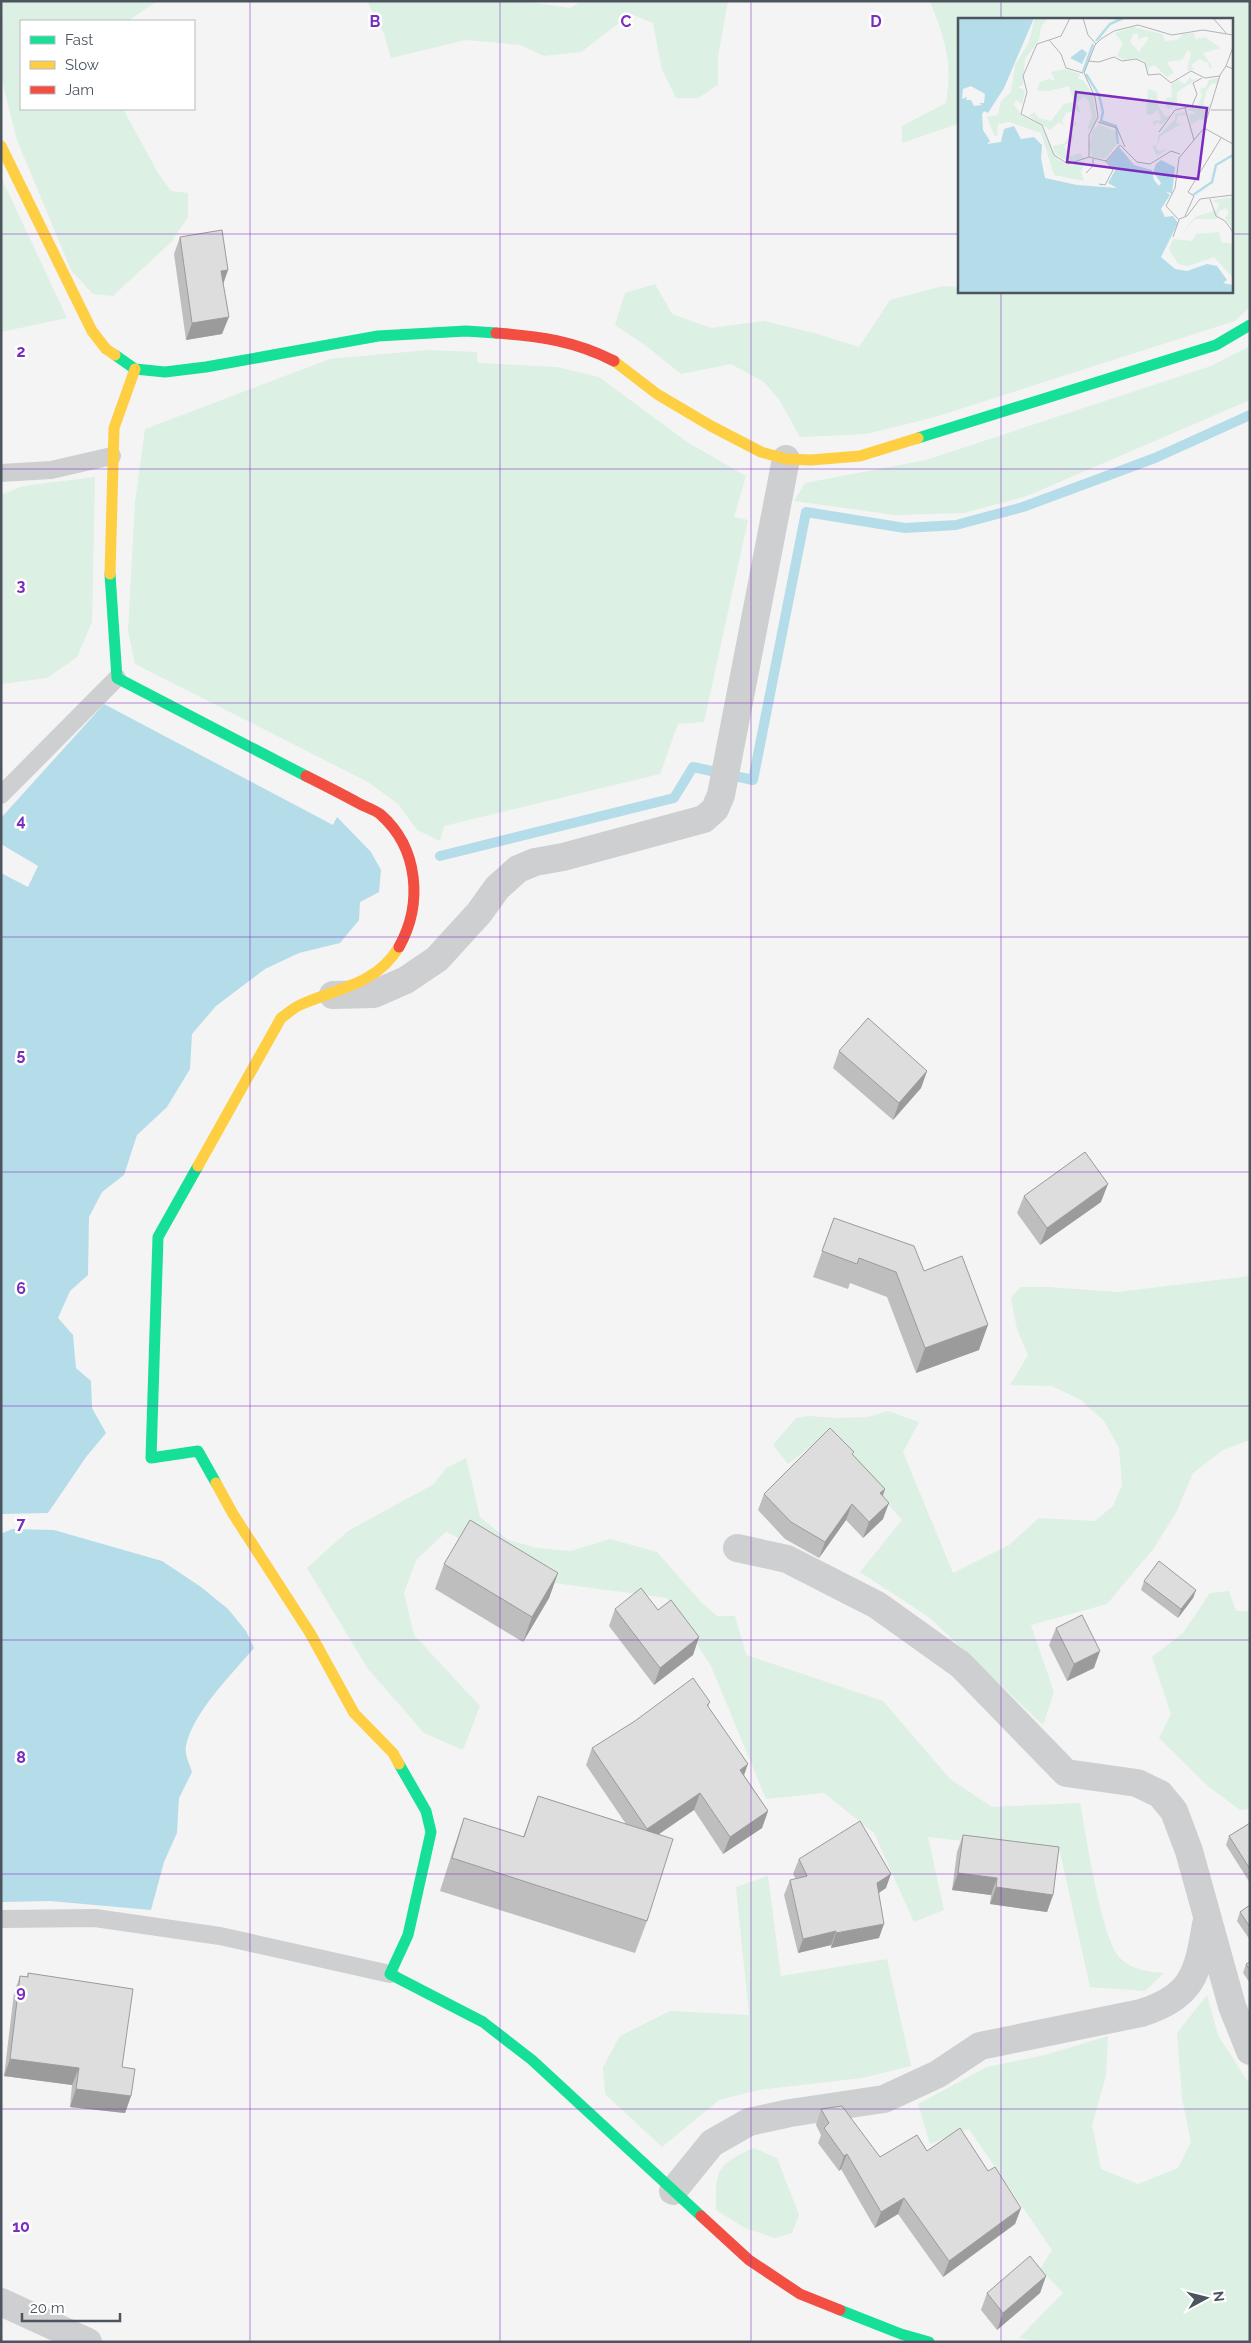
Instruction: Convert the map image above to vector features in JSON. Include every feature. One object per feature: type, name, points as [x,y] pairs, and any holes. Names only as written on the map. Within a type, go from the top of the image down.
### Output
[{"type":"street","points":[[1,146],[92,331],[106,349],[135,370],[165,372],[206,367],[378,336],[466,331],[532,335],[588,348],[617,363],[657,394],[711,426],[761,452],[786,459],[811,460],[860,456],[1216,345],[1250,325]]},
{"type":"street","points":[[135,370],[114,428],[112,456],[109,565],[117,678],[380,814],[404,844],[410,856],[414,888],[413,914],[408,934],[381,969],[364,981],[333,995],[299,1006],[281,1018],[158,1237],[151,1458],[198,1451],[233,1514],[310,1633],[354,1712],[393,1753],[426,1810],[431,1832],[408,1935],[390,1974],[437,1996],[490,2027],[532,2060],[749,2260],[800,2294],[900,2338],[929,2342]]},
{"type":"street","points":[[333,995],[374,994],[406,980],[437,959],[479,913],[497,888],[518,869],[535,862],[563,857],[704,819],[715,809],[721,795],[730,754],[786,459]]},
{"type":"street","points":[[737,1548],[787,1559],[877,1605],[961,1665],[1066,1773],[1137,1783],[1160,1794],[1174,1811],[1189,1850],[1232,2006],[1250,2051]]},
{"type":"street","points":[[673,2191],[712,2143],[749,2122],[790,2113],[884,2098],[938,2074],[980,2046],[1123,2017],[1161,2007],[1191,1982],[1200,1959],[1207,1913]]},
{"type":"street","points":[[1,2302],[88,2342]]},
{"type":"lane","points":[[1,473],[51,470],[112,456]]},
{"type":"lane","points":[[1,795],[117,678]]},
{"type":"lane","points":[[1,1918],[95,1918],[220,1936],[390,1974]]},
{"type":"green space","points":[[3,1],[157,1],[131,20],[20,20],[20,110],[124,110],[158,173],[171,191],[188,193],[188,217],[171,242],[113,296],[93,294],[71,270],[17,140],[1,77]]},
{"type":"green space","points":[[367,1],[534,1],[536,3],[570,8],[581,1],[728,1],[718,56],[718,85],[698,98],[676,98],[662,70],[653,23],[631,14],[581,52],[544,56],[520,45],[466,40],[391,58],[384,34]]},
{"type":"green space","points":[[930,1],[1250,1],[1250,307],[1235,321],[935,417],[866,434],[800,437],[780,401],[764,382],[731,364],[681,374],[649,348],[615,325],[625,293],[655,284],[672,314],[711,328],[764,321],[814,333],[859,347],[890,300],[943,286],[958,287],[958,292],[1234,292],[1234,18],[958,18],[958,124],[902,143],[902,126],[946,103],[949,75],[944,39]]},
{"type":"green space","points":[[1,177],[67,318],[1,332]]},
{"type":"green space","points":[[1250,346],[1250,400],[1027,496],[964,513],[895,515],[794,501],[805,483],[926,460],[1211,366]]},
{"type":"green space","points":[[428,350],[477,352],[478,363],[557,367],[599,377],[687,442],[746,476],[734,517],[748,520],[704,722],[678,724],[660,774],[444,826],[440,841],[417,830],[398,804],[368,782],[135,664],[128,631],[135,502],[145,429],[330,359]]},
{"type":"green space","points":[[95,477],[92,622],[77,657],[47,678],[1,684],[1,495],[23,486]]},
{"type":"green space","points":[[1250,1276],[1250,1440],[1223,1450],[1193,1473],[1177,1511],[1154,1548],[1107,1604],[1031,1625],[1054,1692],[1043,1725],[930,1618],[860,1572],[902,1520],[826,1435],[788,1464],[773,1445],[796,1418],[809,1416],[837,1418],[868,1417],[888,1411],[919,1422],[903,1452],[953,1573],[1009,1545],[1039,1518],[1095,1521],[1113,1506],[1122,1485],[1119,1448],[1104,1421],[1081,1400],[1052,1386],[1010,1385],[1028,1355],[1017,1329],[1011,1298],[1020,1287],[1118,1292]]},
{"type":"green space","points":[[466,1458],[480,1517],[508,1540],[537,1548],[571,1551],[610,1539],[657,1552],[702,1603],[717,1616],[735,1616],[746,1655],[883,1701],[950,1779],[992,1807],[1080,1803],[1095,1886],[1107,1931],[1114,1948],[1121,1959],[1131,1966],[1147,1971],[1164,1973],[1145,1991],[1090,1987],[1060,1852],[928,1837],[944,1910],[914,1922],[874,1833],[824,1793],[766,1799],[711,1666],[667,1598],[547,1582],[446,1532],[416,1560],[404,1593],[414,1635],[480,1706],[463,1750],[424,1733],[368,1669],[307,1568],[348,1531],[434,1484],[446,1468]]},
{"type":"green space","points":[[1229,1591],[1236,1611],[1250,1611],[1250,1809],[1240,1810],[1208,1786],[1159,1738],[1171,1714],[1152,1657],[1183,1633],[1210,1593]]},
{"type":"green space","points":[[768,1876],[781,1976],[887,1959],[911,2066],[862,2078],[758,2090],[719,2100],[662,2147],[605,2094],[603,2067],[620,2036],[670,2011],[749,2015],[736,1887]]},
{"type":"green space","points":[[1207,1995],[1218,2035],[1250,2085],[1250,2342],[1040,2342],[1019,2338],[1063,2293],[1040,2269],[1052,2250],[969,2129],[930,2144],[918,2104],[987,2067],[1045,2055],[1108,2036],[1106,2076],[1092,2125],[1101,2169],[1138,2184],[1178,2168],[1191,2142],[1182,2098],[1177,2033]]},
{"type":"green space","points":[[754,2148],[777,2158],[799,2215],[792,2233],[775,2238],[745,2228],[716,2210],[716,2186],[721,2170],[732,2159]]},
{"type":"water","points":[[104,704],[333,825],[337,817],[371,852],[381,870],[379,892],[360,902],[359,920],[340,943],[299,953],[265,969],[216,1006],[192,1034],[190,1069],[167,1107],[137,1135],[124,1175],[102,1192],[89,1217],[88,1275],[70,1291],[58,1318],[73,1335],[76,1368],[91,1381],[92,1408],[106,1433],[86,1457],[48,1513],[1,1514],[1,873],[28,887],[38,866],[1,844],[1,818]]},
{"type":"water","points":[[12,1529],[54,1530],[162,1561],[201,1587],[228,1609],[246,1631],[254,1648],[214,1694],[196,1720],[190,1733],[186,1746],[186,1756],[192,1772],[179,1798],[177,1833],[164,1862],[151,1910],[50,1901],[1,1902],[1,1534]]},
{"type":"building","points":[[222,230],[228,270],[221,271],[229,317],[192,323],[180,237]]},
{"type":"building","points":[[868,1018],[927,1071],[899,1103],[839,1051]]},
{"type":"building","points":[[1085,1152],[1108,1184],[1047,1228],[1024,1196]]},
{"type":"building","points":[[834,1218],[914,1246],[924,1271],[962,1256],[988,1325],[925,1348],[896,1272],[859,1258],[857,1264],[822,1251]]},
{"type":"building","points":[[830,1428],[854,1452],[852,1454],[885,1489],[880,1493],[889,1503],[869,1522],[852,1504],[825,1542],[791,1522],[764,1494]]},
{"type":"building","points":[[470,1520],[558,1573],[532,1617],[444,1564]]},
{"type":"building","points":[[1159,1561],[1196,1590],[1181,1609],[1144,1581]]},
{"type":"building","points":[[641,1588],[658,1610],[671,1600],[699,1637],[660,1668],[615,1609]]},
{"type":"building","points":[[1082,1615],[1100,1651],[1074,1664],[1056,1628]]},
{"type":"building","points":[[693,1678],[710,1702],[707,1705],[748,1764],[740,1770],[768,1811],[730,1837],[700,1793],[647,1829],[592,1748],[635,1721]]},
{"type":"building","points":[[538,1796],[673,1839],[647,1921],[452,1858],[464,1818],[524,1837]]},
{"type":"building","points":[[860,1821],[891,1874],[877,1883],[884,1924],[836,1933],[836,1931],[803,1939],[790,1880],[807,1876],[799,1859]]},
{"type":"building","points":[[1250,1823],[1250,1869],[1229,1836]]},
{"type":"building","points":[[963,1835],[1059,1847],[1053,1895],[996,1887],[997,1878],[958,1873]]},
{"type":"building","points":[[1250,1905],[1250,1927],[1240,1912]]},
{"type":"building","points":[[1250,1962],[1250,1970],[1246,1964]]},
{"type":"building","points":[[28,1973],[133,1989],[122,2067],[135,2069],[131,2096],[76,2089],[79,2068],[10,2059],[20,1976],[28,1977]]},
{"type":"building","points":[[842,2106],[880,2157],[917,2135],[927,2151],[960,2128],[988,2171],[995,2167],[1021,2208],[949,2261],[904,2198],[881,2212],[847,2154],[844,2156],[824,2128],[829,2123],[821,2109]]},
{"type":"building","points":[[1030,2256],[1046,2276],[1003,2313],[987,2293]]},
{"type":"waterway","points":[[440,856],[674,798],[693,767],[753,780],[806,512],[905,528],[956,525],[1023,507],[1155,458],[1250,415]]},
{"type":"traffic: fast","points":[[918,438],[1216,345],[1250,325]]},
{"type":"traffic: fast","points":[[115,355],[135,369],[165,372],[206,367],[378,336],[466,331],[496,333]]},
{"type":"traffic: fast","points":[[110,574],[117,678],[306,776]]},
{"type":"traffic: fast","points":[[198,1166],[158,1237],[151,1458],[198,1451],[216,1483]]},
{"type":"traffic: fast","points":[[399,1764],[426,1811],[431,1832],[408,1935],[390,1974],[483,2022],[532,2060],[701,2216]]},
{"type":"traffic: fast","points":[[840,2310],[901,2334],[929,2342]]},
{"type":"traffic: slow","points":[[1,146],[92,331],[106,349],[115,355]]},
{"type":"traffic: slow","points":[[614,361],[657,394],[711,426],[761,452],[786,459],[811,460],[860,456],[918,438]]},
{"type":"traffic: slow","points":[[110,574],[114,428],[135,369]]},
{"type":"traffic: slow","points":[[198,1166],[281,1018],[300,1005],[368,978],[390,960],[399,947]]},
{"type":"traffic: slow","points":[[216,1483],[233,1514],[310,1633],[354,1713],[393,1753],[399,1764]]},
{"type":"traffic: jam","points":[[496,333],[527,336],[571,344],[614,361]]},
{"type":"traffic: jam","points":[[306,776],[380,814],[403,843],[413,877],[414,895],[412,913],[399,947]]},
{"type":"traffic: jam","points":[[701,2216],[749,2260],[800,2294],[840,2310]]}]
